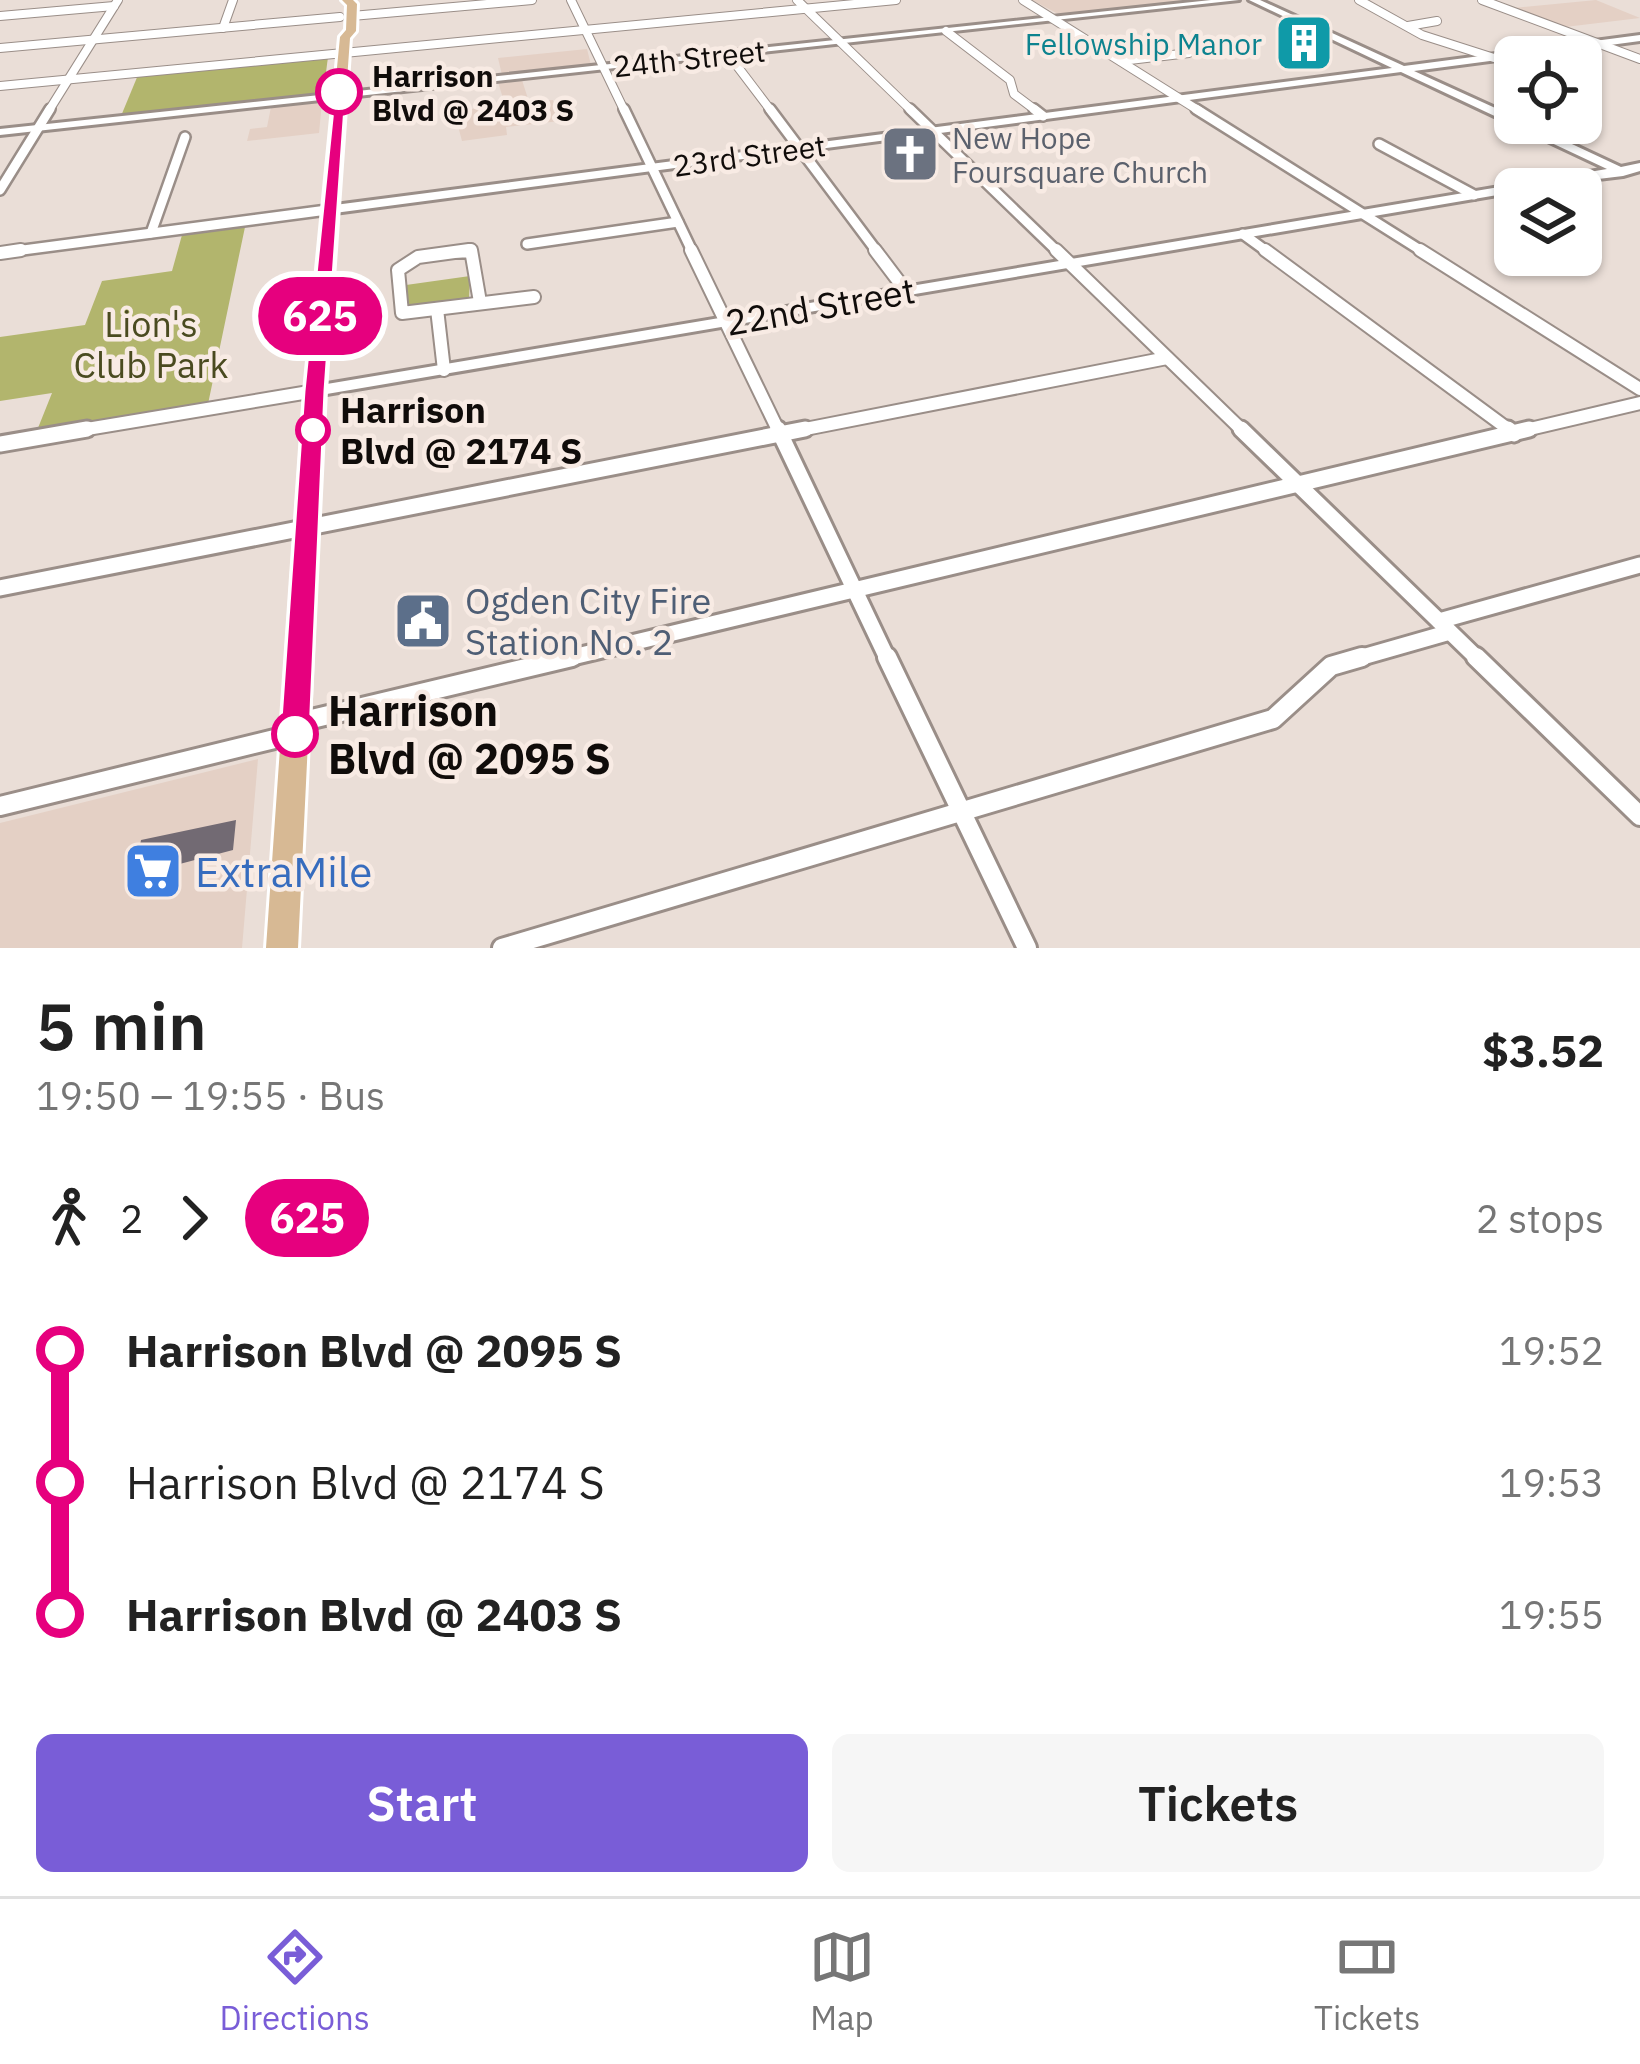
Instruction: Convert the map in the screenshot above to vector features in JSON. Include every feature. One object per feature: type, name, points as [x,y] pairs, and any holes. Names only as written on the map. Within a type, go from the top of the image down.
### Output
[{"type":"main road","points":[[282,948],[314,391],[347,1]]},
{"type":"street","points":[[58,11],[66,0]]},
{"type":"street","points":[[223,28],[233,0]]},
{"type":"street","points":[[0,86],[68,80],[345,31],[459,3],[532,0]]},
{"type":"street","points":[[571,0],[1027,948]]},
{"type":"street","points":[[0,48],[223,28],[586,29],[801,4],[896,0]]},
{"type":"street","points":[[1023,0],[1640,388]]},
{"type":"street","name":"24th Street","points":[[0,132],[1235,0]]},
{"type":"street","points":[[1253,0],[1494,111]]},
{"type":"street","points":[[1359,0],[1381,9],[1391,22],[1494,58]]},
{"type":"street","points":[[1482,0],[1578,36]]},
{"type":"street","points":[[0,16],[116,3]]},
{"type":"street","points":[[0,190],[116,3]]},
{"type":"street","points":[[801,4],[1640,816]]},
{"type":"street","points":[[1403,27],[1436,22]]},
{"type":"street","points":[[946,31],[1010,80],[1015,94],[1043,116]]},
{"type":"street","name":"23rd Street","points":[[1602,44],[1640,38]]},
{"type":"street","points":[[1602,45],[1640,59]]},
{"type":"street","points":[[1120,61],[1190,53]]},
{"type":"street","points":[[728,54],[906,291]]},
{"type":"street","name":"23rd Street","points":[[0,253],[1494,58]]},
{"type":"street","points":[[151,233],[185,137]]},
{"type":"street","points":[[1379,143],[1474,195]]},
{"type":"street","points":[[1564,144],[1640,180]]},
{"type":"street","name":"22nd Street","points":[[0,444],[1640,167]]},
{"type":"street","points":[[527,244],[678,222]]},
{"type":"street","points":[[1243,234],[1514,434]]},
{"type":"street","points":[[480,302],[471,250],[418,257],[400,266],[400,311],[534,297]]},
{"type":"street","points":[[437,309],[444,370]]},
{"type":"street","points":[[0,588],[1166,358]]},
{"type":"street","points":[[0,806],[855,590],[1640,404]]},
{"type":"street","points":[[502,948],[1273,718],[1331,666],[1640,565]]},
{"type":"shaded area","points":[[1032,0],[1207,0],[1060,15]]},
{"type":"shaded area","points":[[1596,0],[1640,18],[1565,27],[1513,8]]},
{"type":"shaded area","points":[[587,49],[591,65],[502,75],[498,58]]},
{"type":"shaded area","points":[[522,80],[529,102],[553,100],[560,121],[506,127],[507,135],[462,141],[454,111],[505,105],[498,82]]},
{"type":"shaded area","points":[[322,102],[319,133],[247,141],[250,129],[267,127],[271,107]]},
{"type":"shaded area","points":[[258,759],[242,948],[0,948],[0,823]]},
{"type":"green space","points":[[328,57],[323,95],[121,116],[138,75]]},
{"type":"green space","name":"Lion's Club Park","points":[[245,227],[208,404],[36,433],[52,393],[0,401],[0,337],[85,325],[102,281],[172,271],[182,235]]},
{"type":"green space","points":[[470,276],[469,299],[408,307],[406,285]]},
{"type":"building","points":[[236,820],[233,850],[172,866],[169,884],[131,894],[141,840]]},
{"type":"bus line","name":"625","points":[[295,734],[314,391],[339,92]]},
{"type":"place","name":"Fellowship Manor","points":[[1304,43]]},
{"type":"place","name":"Harrison Blvd @ 2403 S","points":[[339,92]]},
{"type":"place","name":"New Hope Foursquare Church","points":[[910,154]]},
{"type":"place","name":"Harrison Blvd @ 2174 S","points":[[313,430]]},
{"type":"place","name":"Ogden City Fire Station No. 2","points":[[423,621]]},
{"type":"place","name":"Harrison Blvd @ 2095 S","points":[[295,734]]},
{"type":"place","name":"ExtraMile","points":[[153,871]]}]
